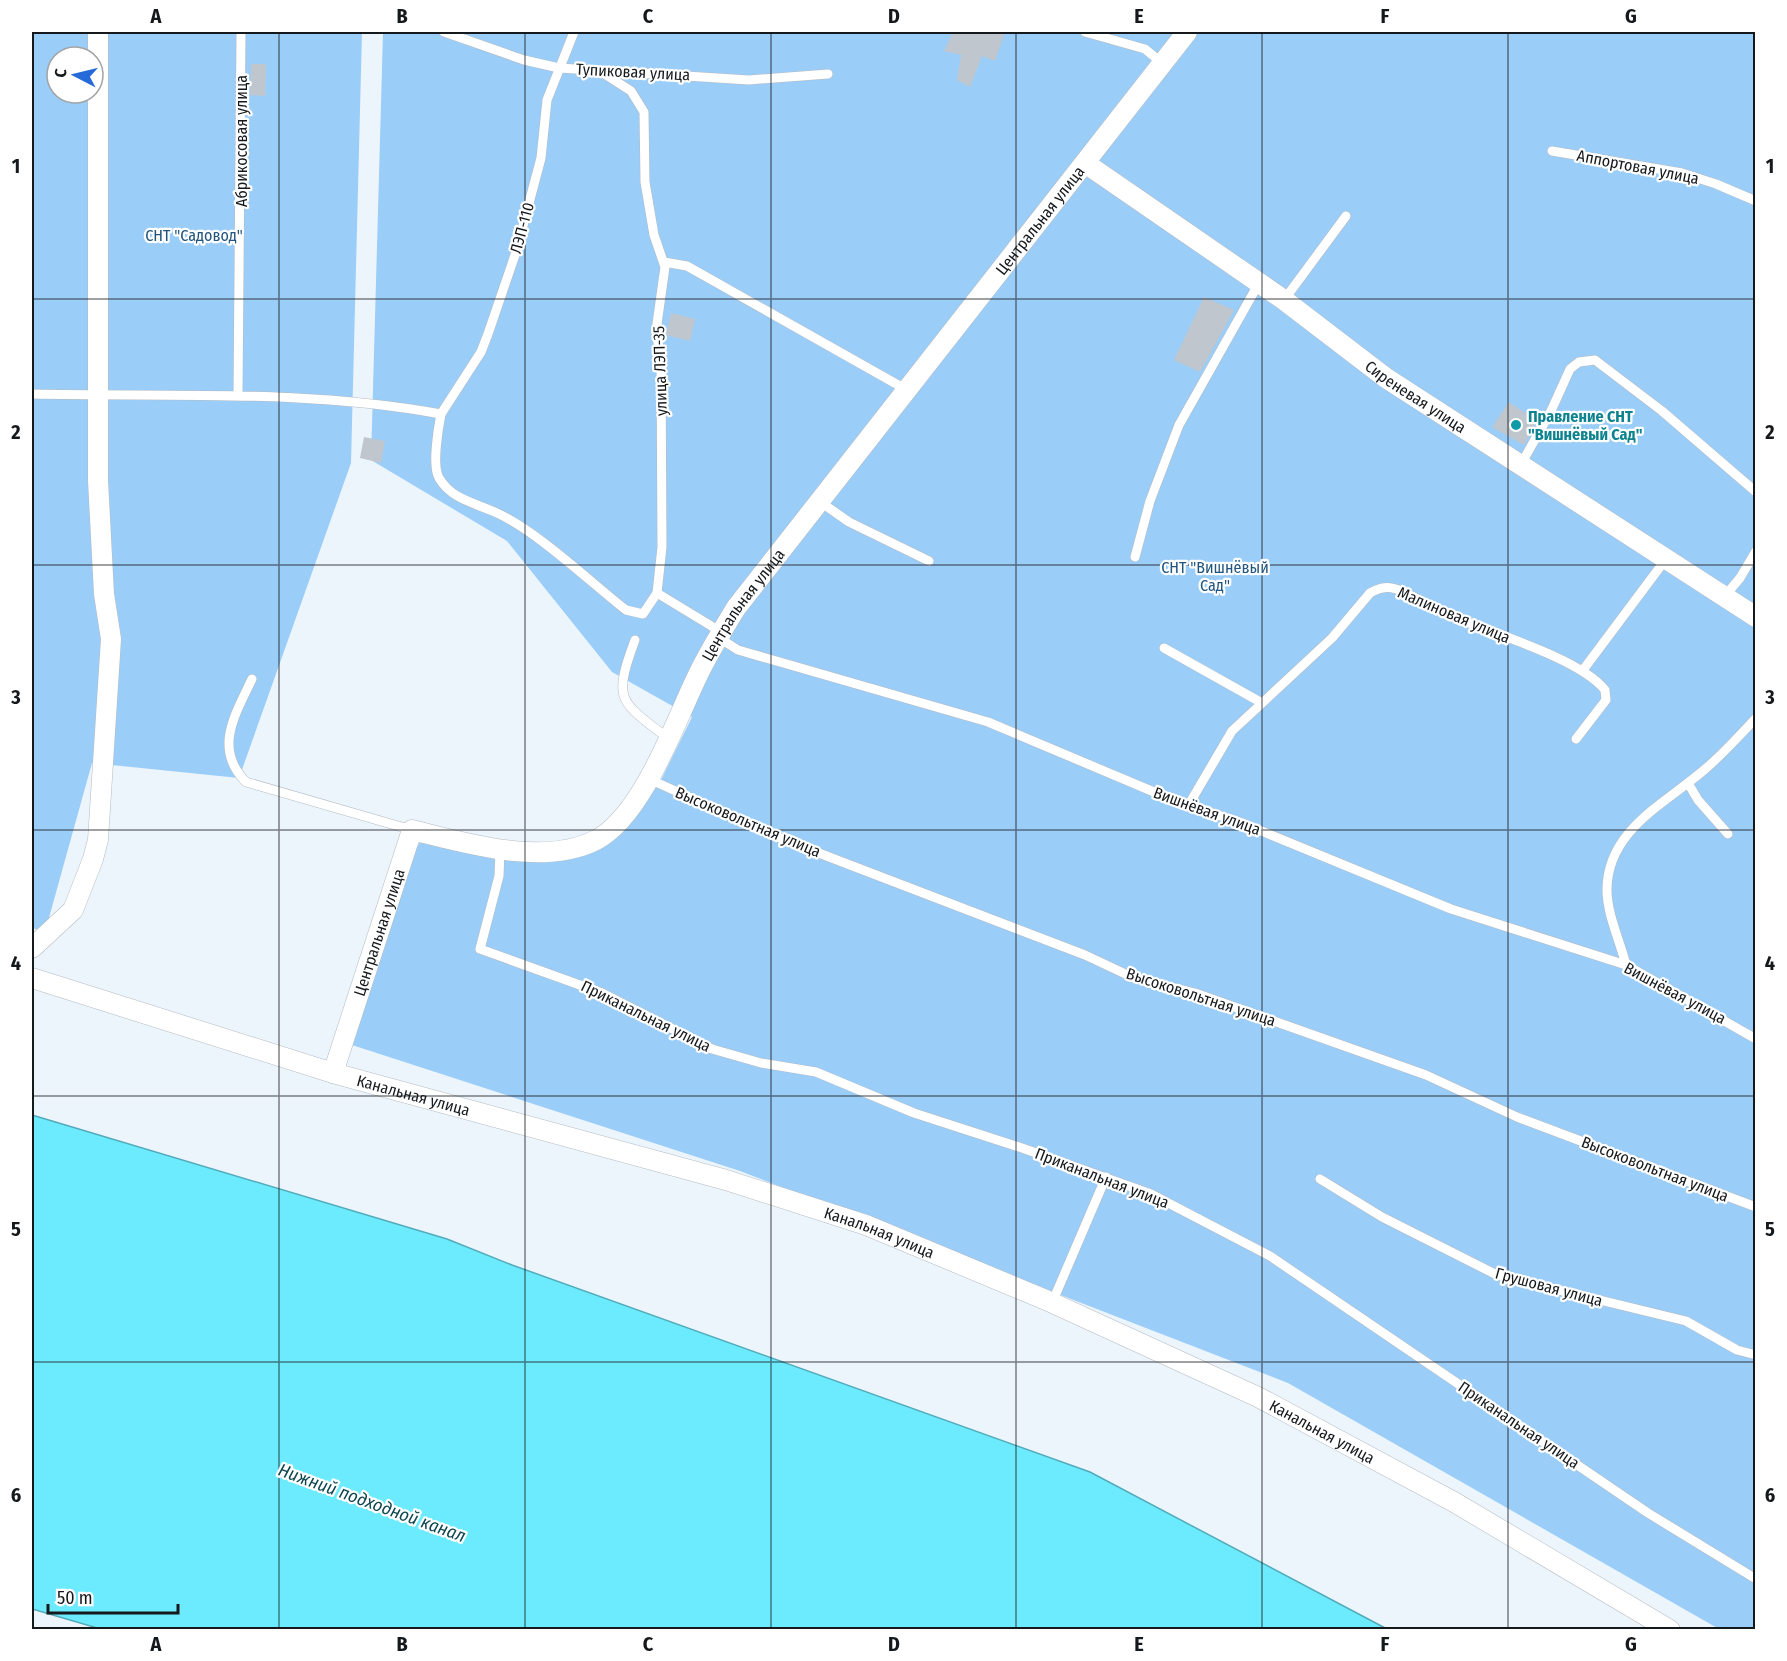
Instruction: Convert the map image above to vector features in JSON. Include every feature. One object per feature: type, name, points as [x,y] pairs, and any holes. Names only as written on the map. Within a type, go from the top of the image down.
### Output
[{"type":"street","points":[[32,948],[73,910],[98,840],[111,639],[104,594],[98,480],[98,32]]},
{"type":"street","name":"Центральная улица","points":[[333,1073],[412,830],[500,850],[548,851],[595,840],[608,831],[649,779],[697,676],[720,634],[767,566],[1187,32]]},
{"type":"street","name":"Сиреневая улица","points":[[1085,163],[1284,300],[1386,378],[1755,617]]},
{"type":"street","name":"Канальная улица","points":[[32,978],[333,1073],[726,1180],[866,1225],[1052,1303],[1247,1392],[1454,1502],[1670,1629]]},
{"type":"lane","name":"Абрикосовая улица","points":[[238,395],[241,32]]},
{"type":"lane","name":"Тупиковая улица","points":[[443,32],[524,60],[560,68],[749,80],[828,74]]},
{"type":"lane","name":"ЛЭП-110","points":[[441,414],[481,352],[502,293],[516,252],[540,158],[547,100],[574,32]]},
{"type":"lane","points":[[1085,32],[1139,47],[1162,63]]},
{"type":"lane","name":"улица ЛЭП-35","points":[[600,71],[631,92],[644,112],[645,182],[654,235],[664,262],[656,331],[661,360],[663,535],[657,593]]},
{"type":"lane","name":"Аппортовая улица","points":[[1552,151],[1682,173],[1716,184],[1755,201]]},
{"type":"lane","points":[[1284,300],[1346,216]]},
{"type":"lane","points":[[664,262],[687,266],[907,390]]},
{"type":"lane","points":[[1135,557],[1150,501],[1179,425],[1259,283]]},
{"type":"lane","points":[[1520,466],[1551,411],[1570,369],[1579,362],[1595,360],[1662,411],[1755,492]]},
{"type":"lane","points":[[32,394],[238,395],[354,401],[441,414],[436,463],[438,476],[446,486],[465,501],[514,522],[626,610],[639,615],[647,611],[657,593]]},
{"type":"lane","points":[[819,501],[849,522],[929,561]]},
{"type":"lane","points":[[1724,597],[1740,578],[1755,551]]},
{"type":"lane","points":[[1583,670],[1666,559]]},
{"type":"lane","name":"Малиновая улица","points":[[1188,806],[1225,740],[1332,639],[1370,593],[1378,588],[1388,587],[1405,592],[1440,611],[1583,670],[1605,690],[1606,700],[1576,738]]},
{"type":"lane","name":"Вишнёвая улица","points":[[657,593],[713,627],[730,646],[745,653],[988,722],[1188,806],[1242,823],[1451,909],[1626,965],[1755,1039]]},
{"type":"lane","points":[[635,640],[621,681],[624,700],[632,710],[669,739]]},
{"type":"lane","points":[[1164,648],[1262,703]]},
{"type":"lane","points":[[252,679],[232,721],[229,738],[229,759],[234,770],[246,782],[412,830]]},
{"type":"lane","points":[[1626,965],[1607,891],[1612,863],[1621,845],[1641,819],[1662,800],[1688,783],[1755,718]]},
{"type":"lane","name":"Высоковольтная улица","points":[[649,779],[777,837],[1085,956],[1134,978],[1195,993],[1426,1075],[1517,1117],[1755,1206]]},
{"type":"lane","points":[[1688,783],[1698,800],[1728,834]]},
{"type":"lane","name":"Приканальная улица","points":[[500,850],[497,886],[480,950],[602,993],[712,1049],[761,1063],[816,1072],[914,1113],[1151,1194],[1270,1256],[1648,1513],[1755,1579]]},
{"type":"lane","points":[[1052,1303],[1106,1177]]},
{"type":"lane","name":"Грушовая улица","points":[[1320,1179],[1382,1217],[1497,1275],[1686,1321],[1708,1331],[1737,1350],[1755,1355]]},
{"type":"green space","name":"СНТ \"Садовод\"","points":[[32,32],[362,32],[351,463],[239,778],[92,763],[45,932],[32,928]]},
{"type":"green space","name":"СНТ \"Вишнёвый Сад\"","points":[[383,32],[1755,32],[1755,1629],[1719,1629],[1288,1383],[740,1171],[352,1045],[402,872],[428,829],[534,851],[601,842],[660,782],[692,717],[612,672],[507,541],[371,460]]},
{"type":"water","name":"Нижний подходной канал","points":[[32,1115],[447,1239],[512,1265],[1090,1472],[1387,1629],[104,1630],[32,1609]]},
{"type":"building","points":[[953,32],[1005,32],[995,61],[982,56],[970,87],[957,80],[961,55],[944,51]]},
{"type":"building","points":[[251,64],[266,64],[265,96],[250,95]]},
{"type":"building","points":[[1204,297],[1234,310],[1200,372],[1174,360]]},
{"type":"building","points":[[671,313],[695,319],[690,341],[666,335]]},
{"type":"building","name":"Правление СНТ \"Вишнёвый Сад\"","points":[[1509,402],[1537,421],[1524,445],[1492,427]]},
{"type":"building","points":[[364,437],[385,441],[381,463],[360,458]]},
{"type":"place","name":"Правление СНТ \"Вишнёвый Сад\"","points":[[1516,425]]}]
